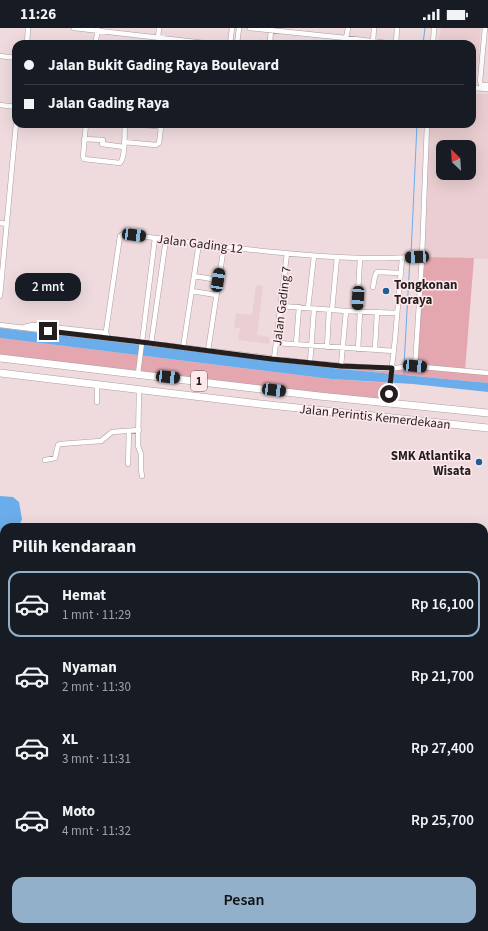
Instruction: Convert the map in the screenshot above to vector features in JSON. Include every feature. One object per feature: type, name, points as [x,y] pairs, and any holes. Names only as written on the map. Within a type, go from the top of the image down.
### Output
[{"type":"highway","name":"Jalan Perintis Kemerdekaan","points":[[0,358],[319,396],[488,413]]},
{"type":"highway","name":"Jalan Perintis Kemerdekaan","points":[[0,373],[260,404],[488,428]]},
{"type":"street","points":[[26,40],[28,28]]},
{"type":"street","points":[[74,28],[176,40]]},
{"type":"street","points":[[158,38],[159,28]]},
{"type":"street","points":[[230,40],[232,28]]},
{"type":"street","points":[[238,40],[239,28]]},
{"type":"street","points":[[250,28],[271,29],[364,40]]},
{"type":"street","points":[[346,38],[348,28]]},
{"type":"street","points":[[373,40],[374,28]]},
{"type":"street","points":[[396,40],[397,28]]},
{"type":"street","points":[[433,40],[434,28]]},
{"type":"street","points":[[270,40],[271,29]]},
{"type":"street","points":[[96,40],[98,30]]},
{"type":"street","points":[[486,31],[480,81],[481,84],[488,85]]},
{"type":"street","points":[[0,56],[12,58]]},
{"type":"street","points":[[476,88],[488,89]]},
{"type":"street","points":[[0,105],[12,106]]},
{"type":"street","points":[[0,296],[3,245],[7,224],[16,128]]},
{"type":"street","points":[[85,128],[83,158],[85,160],[120,163],[122,160],[125,128]]},
{"type":"street","points":[[84,139],[103,140],[102,144],[156,145],[159,143],[160,128]]},
{"type":"street","points":[[413,366],[427,128]]},
{"type":"street","points":[[0,223],[7,224]]},
{"type":"street","name":"Jalan Gading 12","points":[[107,336],[120,236],[123,234],[314,256],[360,258],[419,257]]},
{"type":"street","points":[[138,374],[155,238]]},
{"type":"street","points":[[152,344],[166,239]]},
{"type":"street","points":[[183,348],[198,243]]},
{"type":"street","points":[[208,351],[224,246]]},
{"type":"street","name":"Jalan Gading 7","points":[[274,359],[287,253]]},
{"type":"street","points":[[308,308],[314,256]]},
{"type":"street","points":[[327,347],[337,257]]},
{"type":"street","points":[[358,349],[360,258]]},
{"type":"street","points":[[388,402],[394,368],[400,274],[404,258]]},
{"type":"street","points":[[373,287],[377,272],[400,274]]},
{"type":"street","points":[[194,276],[218,280]]},
{"type":"street","points":[[192,291],[216,295]]},
{"type":"street","points":[[281,306],[359,312],[398,313]]},
{"type":"street","points":[[296,344],[299,307]]},
{"type":"street","points":[[310,363],[314,308]]},
{"type":"street","points":[[341,366],[346,311]]},
{"type":"street","points":[[375,350],[377,312]]},
{"type":"street","points":[[0,325],[22,328],[33,325],[152,344],[310,363],[394,368],[413,366],[488,373]]},
{"type":"street","points":[[277,343],[394,351]]},
{"type":"street","points":[[96,402],[97,384]]},
{"type":"street","points":[[139,389],[138,446],[141,454],[142,476]]},
{"type":"street","points":[[45,460],[55,458],[58,445],[60,444],[101,441],[110,433],[139,430]]},
{"type":"street","points":[[128,464],[129,431]]},
{"type":"street","points":[[488,720],[488,729]]},
{"type":"shaded area","points":[[441,28],[481,28],[476,83],[476,40],[439,40]]},
{"type":"shaded area","points":[[476,94],[488,94],[488,259],[422,257],[430,128],[476,128]]},
{"type":"shaded area","points":[[422,257],[474,258],[465,371],[488,374],[488,383],[341,369],[0,328],[0,325],[183,348],[388,369],[414,366]]},
{"type":"shaded area","points":[[256,285],[263,286],[257,335],[270,337],[269,344],[238,340],[240,328],[234,328],[236,313],[252,315]]},
{"type":"shaded area","points":[[0,338],[331,379],[390,383],[388,403],[0,358]]},
{"type":"water","points":[[0,328],[341,369],[488,383],[488,392],[413,384],[331,379],[0,338]]},
{"type":"water","points":[[0,496],[13,497],[19,502],[22,519],[20,523],[0,523]]},
{"type":"waterway","points":[[424,40],[425,28]]},
{"type":"waterway","points":[[411,255],[417,128]]},
{"type":"waterway","points":[[404,365],[410,258]]},
{"type":"waterway","points":[[404,368],[404,375]]},
{"type":"place","name":"Tongkonan Toraya","points":[[386,291]]},
{"type":"place","name":"SMK Atlantika Wisata","points":[[479,462]]},
{"type":"route","points":[[48,331],[272,359],[341,366],[392,368],[389,394]]}]
